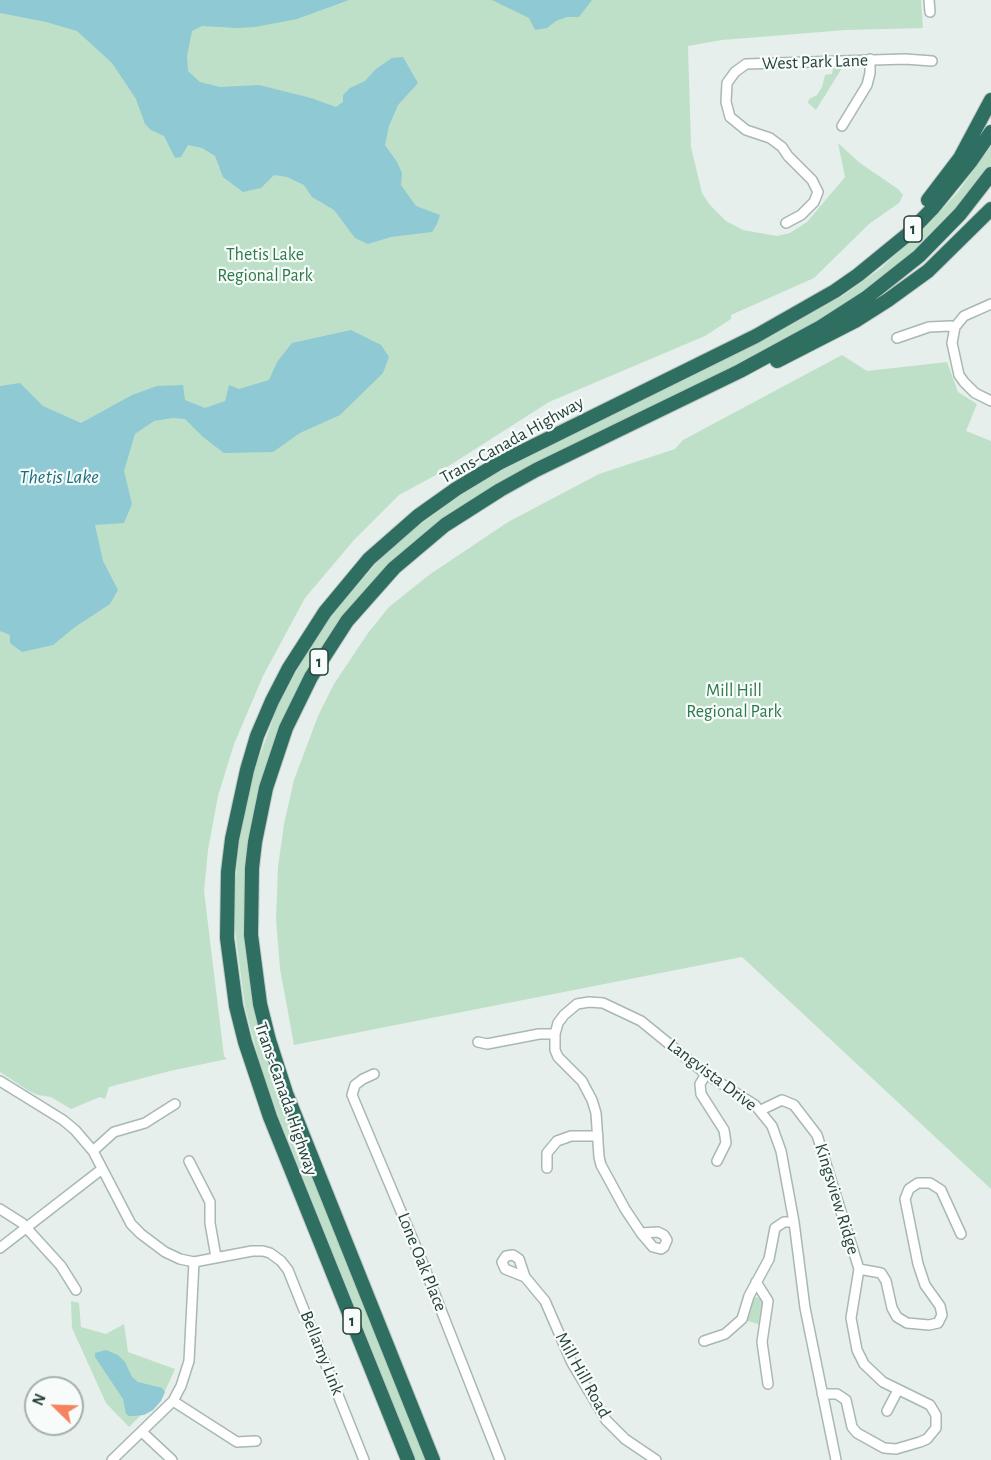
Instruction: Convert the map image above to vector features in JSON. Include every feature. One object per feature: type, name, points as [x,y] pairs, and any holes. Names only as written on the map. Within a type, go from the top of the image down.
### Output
[{"type":"highway","points":[[814,304],[905,226],[930,199],[960,158],[991,100]]},
{"type":"highway","name":"Trans-Canada Highway","points":[[408,1460],[270,1117],[245,1042],[236,1006],[227,938],[228,872],[238,805],[257,736],[289,668],[325,612],[369,560],[418,516],[499,463],[756,336],[814,304],[858,275],[907,235],[952,186],[991,132]]},
{"type":"highway","name":"Trans-Canada Highway","points":[[433,1460],[286,1093],[269,1040],[254,969],[250,904],[255,842],[266,788],[286,728],[311,677],[347,621],[394,568],[445,525],[500,490],[821,327],[895,277],[938,238],[991,174]]},
{"type":"highway","points":[[694,392],[729,382],[773,363],[855,321],[928,271],[991,209]]},
{"type":"street","points":[[929,0],[930,12]]},
{"type":"street","name":"West Park Lane","points":[[786,223],[801,215],[814,202],[818,192],[813,180],[782,147],[770,138],[746,130],[730,117],[726,102],[727,83],[735,72],[746,64],[905,58],[932,61]]},
{"type":"street","points":[[842,126],[867,85],[870,59]]},
{"type":"street","points":[[991,304],[964,316],[955,327],[952,343],[959,375],[975,393],[991,400]]},
{"type":"street","points":[[897,338],[929,327],[955,327]]},
{"type":"street","name":"Langvista Drive","points":[[555,1034],[558,1023],[570,1009],[582,1003],[603,1003],[641,1022],[706,1074],[747,1099],[767,1118],[777,1138],[794,1222],[805,1308],[836,1460]]},
{"type":"street","points":[[478,1042],[487,1044],[539,1034],[555,1034],[555,1050],[558,1057],[576,1074],[592,1100],[596,1113],[599,1157],[604,1172],[641,1233]]},
{"type":"street","name":"Lone Oak Place","points":[[374,1074],[363,1078],[355,1085],[352,1095],[422,1259],[500,1460]]},
{"type":"street","points":[[706,1074],[700,1083],[701,1094],[724,1130],[726,1143],[717,1161]]},
{"type":"street","points":[[0,1081],[63,1120],[75,1130],[93,1151],[124,1213],[141,1234],[165,1252],[194,1262],[216,1257],[210,1223],[210,1202],[189,1161]]},
{"type":"street","name":"Kingsview Ridge","points":[[761,1110],[782,1100],[794,1105],[818,1135],[860,1269],[851,1318],[857,1350],[864,1364],[875,1376],[930,1405],[937,1421],[936,1428],[927,1438],[890,1449],[856,1433],[852,1427],[846,1400],[831,1393],[822,1394]]},
{"type":"street","points":[[93,1151],[114,1132],[145,1123],[175,1104]]},
{"type":"street","points":[[547,1168],[547,1153],[557,1141],[571,1136],[598,1136]]},
{"type":"street","points":[[0,1248],[102,1169]]},
{"type":"street","points":[[860,1269],[881,1273],[886,1281],[892,1308],[897,1317],[907,1323],[929,1325],[938,1323],[942,1315],[940,1306],[925,1285],[918,1264],[905,1199],[909,1189],[918,1183],[930,1183],[941,1190],[961,1234]]},
{"type":"street","points":[[0,1209],[26,1227],[61,1266],[76,1290]]},
{"type":"street","points":[[704,1341],[725,1335],[742,1319],[749,1296],[769,1259],[775,1228],[784,1222],[794,1222]]},
{"type":"street","name":"Bellamy Link","points":[[216,1257],[252,1251],[270,1253],[282,1261],[288,1270],[364,1460]]},
{"type":"street","points":[[112,1460],[173,1401],[181,1386],[189,1361],[194,1262]]},
{"type":"street","name":"Mill Hill Road","points":[[525,1277],[545,1302],[572,1363],[606,1420],[625,1440],[656,1460]]},
{"type":"street","points":[[756,1282],[768,1301],[762,1342],[768,1384]]},
{"type":"street","points":[[887,1411],[898,1390]]},
{"type":"street","points":[[173,1401],[237,1442],[256,1441]]},
{"type":"street","points":[[142,1432],[172,1460]]},
{"type":"green space","name":"Thetis Lake Regional Park","points":[[0,0],[921,0],[923,28],[846,30],[722,40],[688,46],[691,147],[702,193],[709,204],[726,221],[743,230],[777,236],[790,233],[807,222],[845,177],[838,143],[860,163],[898,189],[903,195],[899,203],[869,224],[814,278],[731,315],[731,319],[705,336],[549,402],[447,467],[439,469],[436,475],[399,495],[354,540],[305,598],[263,676],[234,744],[218,796],[208,850],[204,891],[224,1056],[227,1059],[109,1087],[105,1099],[100,1097],[71,1109],[51,1097],[29,1091],[0,1072]]},
{"type":"green space","points":[[833,68],[842,68],[816,110],[808,103],[809,99],[817,95],[825,75],[832,74]]},
{"type":"green space","points":[[991,146],[991,165],[965,199],[924,244],[894,270],[830,315],[429,530],[388,566],[350,608],[320,650],[283,720],[245,933],[252,989],[427,1460],[416,1460],[280,1120],[261,1068],[245,1007],[235,931],[235,888],[239,843],[253,774],[278,706],[306,654],[335,611],[382,557],[417,527],[455,499],[495,474],[767,339],[844,295],[880,269],[925,228],[958,192]]},
{"type":"green space","name":"Mill Hill Regional Park","points":[[842,355],[867,371],[947,362],[958,392],[977,404],[966,431],[991,441],[991,1189],[742,957],[294,1045],[280,969],[276,919],[278,867],[284,824],[294,780],[318,716],[334,684],[368,633],[389,607],[429,575],[508,522],[599,474],[675,449],[683,440]]},
{"type":"green space","points":[[756,1297],[762,1302],[761,1325],[745,1320],[752,1300]]},
{"type":"green space","points":[[71,1301],[79,1303],[81,1327],[106,1334],[124,1324],[128,1352],[175,1369],[165,1391],[129,1427],[106,1403],[72,1328]]},
{"type":"water","points":[[0,0],[349,0],[297,19],[255,27],[202,26],[192,31],[187,56],[188,71],[200,82],[220,87],[259,85],[336,107],[343,102],[343,95],[350,88],[365,81],[376,69],[392,58],[403,57],[418,83],[398,105],[389,126],[385,145],[402,173],[401,185],[416,206],[440,215],[437,224],[432,232],[391,237],[368,244],[355,238],[334,210],[312,197],[304,185],[287,177],[274,175],[261,188],[243,192],[223,177],[215,156],[202,148],[188,145],[181,157],[175,158],[164,136],[151,130],[145,124],[136,99],[112,63],[77,31],[0,13]]},
{"type":"water","points":[[492,0],[592,0],[579,17],[567,17],[547,28],[535,30],[529,18]]},
{"type":"water","name":"Thetis Lake","points":[[351,330],[381,345],[389,357],[383,373],[340,415],[300,433],[273,452],[224,453],[185,419],[154,421],[135,434],[124,471],[132,504],[124,523],[95,525],[103,561],[118,590],[110,604],[53,645],[22,652],[10,643],[10,635],[0,631],[0,386],[20,383],[43,406],[81,423],[132,395],[157,386],[183,385],[185,400],[205,408],[225,401],[229,385],[239,389],[269,380],[277,362],[292,343]]},
{"type":"water","points":[[106,1350],[118,1355],[125,1362],[132,1377],[138,1382],[162,1388],[165,1392],[153,1410],[144,1415],[129,1416],[126,1414],[123,1399],[95,1357],[95,1353]]}]
